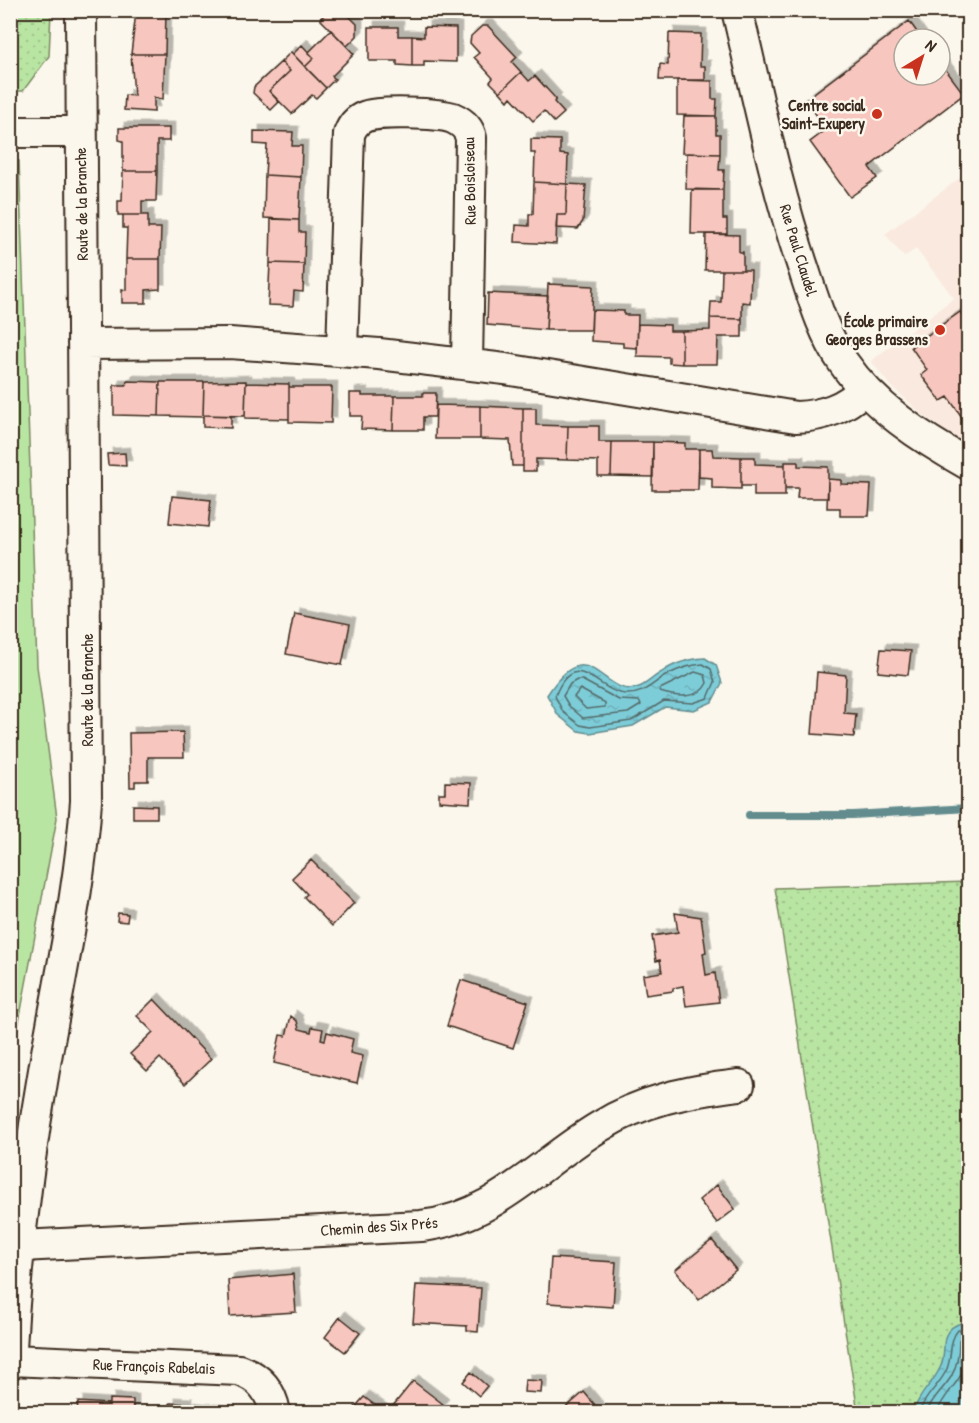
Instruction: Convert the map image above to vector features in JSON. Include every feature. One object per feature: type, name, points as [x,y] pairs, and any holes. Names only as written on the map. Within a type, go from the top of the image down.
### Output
[{"type":"street","name":"Route de la Branche","points":[[11,1362],[36,1116],[77,879],[85,813],[87,716],[80,132],[81,10]]},
{"type":"street","name":"Rue Paul Claudel","points":[[736,10],[790,229],[826,332],[842,361],[865,389],[921,436],[969,464]]},
{"type":"street","name":"Rue Boisloiseau","points":[[342,350],[349,134],[358,121],[370,115],[442,116],[459,122],[468,129],[471,138],[467,364]]},
{"type":"street","points":[[10,132],[80,132]]},
{"type":"street","points":[[83,344],[230,343],[342,350],[467,364],[796,417],[834,411],[865,389]]},
{"type":"street","name":"Chemin des Six Prés","points":[[21,1246],[435,1224],[464,1217],[493,1202],[587,1135],[630,1111],[680,1093],[738,1085]]},
{"type":"street","name":"Rue François Rabelais","points":[[11,1362],[239,1371],[252,1376],[265,1387],[275,1413]]},
{"type":"shaded area","name":"École primaire Georges Brassens","points":[[968,172],[968,443],[948,433],[923,415],[889,384],[871,361],[954,298],[916,249],[904,257],[885,234]]},
{"type":"green space","points":[[10,11],[51,11],[49,56],[23,91],[11,91]]},
{"type":"green space","points":[[11,161],[19,161],[37,666],[57,818],[11,1064]]},
{"type":"green space","points":[[968,882],[968,1412],[858,1412],[775,888]]},
{"type":"water","points":[[705,658],[716,665],[722,683],[712,702],[694,710],[665,707],[633,726],[590,733],[578,731],[558,715],[547,695],[562,676],[574,667],[586,666],[615,685],[626,689],[642,686],[677,664]]},
{"type":"water","points":[[964,1322],[968,1326],[968,1412],[913,1412],[919,1398],[940,1368],[947,1332]]},
{"type":"building","points":[[127,10],[166,12],[165,54],[131,54],[136,12]]},
{"type":"building","points":[[329,10],[343,10],[357,24],[357,36],[347,46],[320,19]]},
{"type":"building","name":"Centre social Saint-Exupery","points":[[909,21],[913,27],[901,27]]},
{"type":"building","points":[[482,26],[488,26],[517,57],[512,62],[521,72],[500,92],[490,82],[493,78],[474,57],[479,53],[470,43],[471,36]]},
{"type":"building","points":[[369,27],[398,27],[398,36],[412,36],[412,66],[397,65],[397,61],[369,61]]},
{"type":"building","points":[[424,27],[456,28],[456,62],[424,61],[424,66],[412,66],[412,36],[424,37]]},
{"type":"building","points":[[331,30],[354,54],[332,76],[335,79],[326,88],[305,67],[314,58],[308,53]]},
{"type":"building","points":[[669,33],[701,34],[700,66],[705,66],[705,80],[659,80],[660,64],[668,65]]},
{"type":"building","name":"Centre social Saint-Exupery","points":[[892,34],[892,87],[952,87],[952,78],[964,94],[869,167],[877,178],[850,197],[810,142],[827,129],[805,100]]},
{"type":"building","points":[[302,45],[314,58],[305,67],[293,54]]},
{"type":"building","points":[[291,52],[326,88],[316,98],[312,95],[292,114],[269,91],[290,71],[281,62]]},
{"type":"building","points":[[131,54],[165,54],[163,99],[154,98],[154,112],[124,110],[125,95],[134,96]]},
{"type":"building","points":[[281,62],[290,71],[269,91],[279,102],[271,110],[253,93],[254,87]]},
{"type":"building","points":[[521,72],[529,81],[535,76],[556,99],[554,102],[564,113],[554,122],[544,111],[533,121],[511,97],[508,101],[500,92]]},
{"type":"building","points":[[677,80],[712,81],[712,99],[717,99],[716,116],[677,115]]},
{"type":"building","points":[[684,116],[716,116],[716,134],[720,134],[720,154],[682,153]]},
{"type":"building","points":[[119,128],[169,128],[169,141],[157,141],[157,171],[123,171],[123,141],[119,140]]},
{"type":"building","points":[[254,131],[293,132],[292,146],[302,146],[301,177],[265,175],[267,145],[254,144]]},
{"type":"building","points":[[531,139],[560,140],[560,154],[568,155],[567,184],[534,182],[535,153],[531,153]]},
{"type":"building","points":[[687,153],[720,154],[719,170],[724,170],[723,190],[686,189]]},
{"type":"building","points":[[123,171],[157,171],[156,201],[142,201],[142,215],[118,215],[118,201],[122,201]]},
{"type":"building","points":[[265,175],[301,177],[299,220],[264,218]]},
{"type":"building","points":[[534,182],[567,184],[566,215],[557,215],[556,244],[515,242],[516,225],[529,226],[529,214],[533,214]]},
{"type":"building","points":[[567,184],[586,185],[583,221],[578,229],[556,228],[557,215],[566,215]]},
{"type":"building","points":[[692,190],[723,190],[723,219],[727,219],[727,234],[691,234]]},
{"type":"building","points":[[123,215],[148,215],[148,228],[161,228],[160,259],[126,259],[127,228],[123,228]]},
{"type":"building","points":[[271,219],[299,220],[299,232],[305,232],[304,264],[270,263]]},
{"type":"building","points":[[706,234],[739,235],[739,252],[743,252],[743,270],[705,270]]},
{"type":"building","points":[[126,259],[160,259],[160,289],[146,290],[146,303],[122,303],[122,289],[126,290]]},
{"type":"building","points":[[270,263],[304,264],[303,292],[294,291],[293,306],[268,305]]},
{"type":"building","points":[[722,270],[751,270],[750,303],[742,302],[742,319],[710,318],[711,302],[721,302]]},
{"type":"building","points":[[548,284],[593,286],[591,330],[546,330]]},
{"type":"building","points":[[488,293],[548,296],[546,330],[487,325]]},
{"type":"building","points":[[592,310],[624,311],[624,315],[638,315],[637,348],[623,347],[623,343],[591,341]]},
{"type":"building","points":[[960,312],[968,322],[968,417],[964,420],[948,397],[941,401],[921,375],[927,370],[911,347]]},
{"type":"building","points":[[710,318],[742,319],[742,337],[718,337],[717,364],[682,364],[682,331],[710,330]]},
{"type":"building","points":[[638,324],[670,325],[670,331],[682,331],[682,364],[669,363],[669,357],[637,356]]},
{"type":"building","points":[[127,381],[160,382],[159,416],[114,415],[114,385],[126,385]]},
{"type":"building","points":[[246,381],[245,416],[203,415],[204,382]]},
{"type":"building","points":[[160,382],[204,382],[203,417],[159,416]]},
{"type":"building","points":[[246,383],[289,384],[289,419],[245,418]]},
{"type":"building","points":[[289,387],[332,387],[331,423],[289,422]]},
{"type":"building","points":[[350,393],[362,393],[362,396],[394,396],[393,430],[361,429],[362,416],[350,416]]},
{"type":"building","points":[[423,393],[436,393],[435,417],[423,417],[423,430],[393,430],[394,396],[423,396]]},
{"type":"building","points":[[436,405],[480,406],[480,439],[435,439]]},
{"type":"building","points":[[480,406],[523,408],[523,466],[512,466],[510,440],[480,439]]},
{"type":"building","points":[[523,408],[536,408],[536,425],[568,426],[567,460],[536,459],[536,471],[523,471]]},
{"type":"building","points":[[203,415],[231,416],[231,428],[203,427]]},
{"type":"building","points":[[568,426],[599,426],[599,442],[612,442],[611,476],[598,476],[598,461],[567,460]]},
{"type":"building","points":[[612,442],[653,442],[653,477],[611,476]]},
{"type":"building","points":[[653,442],[685,443],[685,449],[699,449],[698,490],[652,490]]},
{"type":"building","points":[[699,449],[712,449],[713,456],[741,457],[741,489],[712,488],[712,478],[699,477]]},
{"type":"building","points":[[125,453],[126,466],[108,465],[107,454]]},
{"type":"building","points":[[741,457],[755,457],[755,464],[785,465],[785,496],[754,496],[754,486],[741,486]]},
{"type":"building","points":[[785,462],[798,462],[798,466],[828,467],[828,498],[797,498],[798,488],[785,488]]},
{"type":"building","points":[[828,479],[841,480],[841,484],[871,485],[869,516],[840,516],[840,508],[827,508]]},
{"type":"building","points":[[172,496],[211,500],[208,527],[169,523]]},
{"type":"building","points":[[294,613],[350,624],[342,665],[286,654]]},
{"type":"building","points":[[881,649],[911,651],[908,675],[878,672]]},
{"type":"building","points":[[817,672],[846,675],[844,713],[856,714],[854,737],[812,734]]},
{"type":"building","points":[[183,732],[184,757],[148,757],[148,781],[135,781],[135,787],[130,787],[129,733]]},
{"type":"building","points":[[445,782],[471,783],[470,803],[439,801],[439,793],[445,793]]},
{"type":"building","points":[[133,805],[157,806],[157,818],[133,818]]},
{"type":"building","points":[[311,860],[354,903],[332,926],[304,897],[307,894],[292,878]]},
{"type":"building","points":[[118,913],[128,914],[127,922],[117,921]]},
{"type":"building","points":[[675,913],[701,917],[706,952],[703,953],[706,975],[715,973],[719,1002],[686,1006],[683,986],[673,988],[673,991],[646,995],[643,975],[662,972],[660,960],[656,961],[652,936],[678,932]]},
{"type":"building","points":[[461,980],[528,1002],[513,1048],[447,1026]]},
{"type":"building","points":[[154,999],[211,1059],[185,1084],[160,1058],[147,1071],[130,1054],[153,1032],[137,1016]]},
{"type":"building","points":[[291,1016],[297,1021],[299,1029],[311,1032],[312,1027],[323,1029],[321,1039],[325,1040],[327,1032],[353,1039],[350,1053],[363,1056],[357,1083],[274,1063],[280,1035],[286,1036]]},
{"type":"building","points":[[717,1185],[735,1209],[717,1223],[699,1200]]},
{"type":"building","points":[[712,1240],[736,1270],[699,1300],[675,1270]]},
{"type":"building","points":[[551,1258],[616,1262],[613,1307],[548,1303]]},
{"type":"building","points":[[293,1274],[296,1312],[230,1316],[228,1280]]},
{"type":"building","points":[[416,1285],[481,1288],[478,1332],[467,1331],[467,1326],[413,1323]]},
{"type":"building","points":[[340,1317],[360,1333],[345,1352],[325,1337]]},
{"type":"building","points":[[471,1372],[487,1386],[479,1396],[463,1382]]},
{"type":"building","points":[[525,1380],[542,1381],[541,1393],[524,1392]]},
{"type":"building","points":[[413,1381],[443,1404],[436,1412],[388,1412]]},
{"type":"building","points":[[584,1392],[601,1412],[565,1412],[563,1410]]},
{"type":"building","points":[[364,1397],[384,1412],[351,1412]]},
{"type":"building","points":[[109,1399],[133,1400],[133,1412],[77,1412],[78,1402],[109,1404]]},
{"type":"building","points":[[170,1403],[187,1404],[187,1408],[233,1412],[170,1412]]},
{"type":"waterway","points":[[749,815],[853,815],[968,808]]},
{"type":"place","name":"Centre social Saint-Exupery","points":[[877,114]]},
{"type":"place","name":"École primaire Georges Brassens","points":[[940,330]]}]
